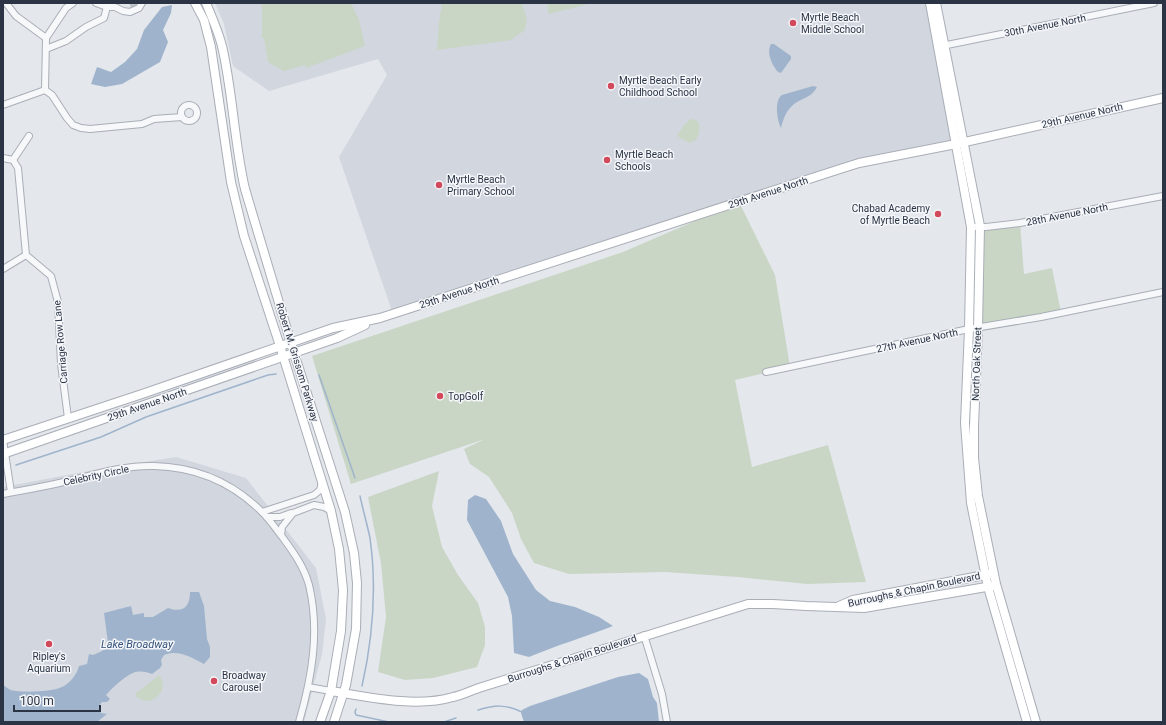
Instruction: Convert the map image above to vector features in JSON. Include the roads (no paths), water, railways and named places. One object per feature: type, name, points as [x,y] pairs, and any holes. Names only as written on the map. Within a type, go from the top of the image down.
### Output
[{"type":"main road","name":"Robert M. Grissom Parkway","points":[[195,3],[204,20],[211,47],[231,182],[244,236],[331,511],[340,556],[343,606],[340,645],[331,691],[320,722]]},
{"type":"main road","name":"Robert M. Grissom Parkway","points":[[206,3],[222,47],[239,162],[245,189],[294,352],[345,512],[354,553],[357,583],[356,630],[351,664],[344,693],[334,722]]},
{"type":"main road","name":"North Oak Street","points":[[930,3],[941,46],[960,143],[980,226],[974,329],[965,423],[971,503],[1027,722]]},
{"type":"main road","name":"North Oak Street","points":[[936,3],[941,46]]},
{"type":"main road","name":"29th Avenue North","points":[[3,440],[333,328],[380,318],[846,167],[1163,98]]},
{"type":"main road","name":"North Oak Street","points":[[960,143],[971,226],[974,329]]},
{"type":"main road","name":"29th Avenue North","points":[[4,454],[337,338],[380,318]]},
{"type":"main road","name":"Burroughs & Chapin Boulevard","points":[[835,607],[853,600],[990,574]]},
{"type":"main road","name":"North Oak Street","points":[[992,586],[1036,722]]},
{"type":"main road","name":"Burroughs & Chapin Boulevard","points":[[331,691],[373,698],[417,702],[452,698],[644,635],[748,604],[864,608],[891,602],[992,586]]},
{"type":"street","points":[[6,3],[16,16],[46,38]]},
{"type":"street","points":[[45,90],[46,38],[66,8],[73,3]]},
{"type":"street","points":[[96,3],[107,7],[116,5],[123,11],[130,12],[141,6],[137,4],[123,11]]},
{"type":"street","name":"30th Avenue North","points":[[941,46],[1154,3]]},
{"type":"street","points":[[46,49],[66,41],[86,27],[104,18],[107,7]]},
{"type":"street","points":[[3,105],[45,90]]},
{"type":"street","points":[[45,90],[52,95],[66,118],[73,125],[81,128],[90,129],[142,124],[154,119],[182,117]]},
{"type":"street","points":[[13,160],[29,136]]},
{"type":"street","points":[[3,158],[13,160],[18,168],[26,254],[3,269]]},
{"type":"street","name":"28th Avenue North","points":[[971,226],[1020,223],[1163,196]]},
{"type":"street","name":"Carriage Row Lane","points":[[26,254],[52,276],[58,302],[62,370],[68,418]]},
{"type":"street","name":"27th Avenue North","points":[[766,372],[1163,292]]},
{"type":"street","points":[[3,440],[11,492]]},
{"type":"street","name":"Celebrity Circle","points":[[3,494],[68,481],[109,470],[147,466],[171,467],[190,471],[212,478],[233,489],[267,517],[298,559],[305,573],[314,617],[315,638],[308,687],[299,722]]},
{"type":"street","points":[[262,512],[314,495],[320,490],[322,482]]},
{"type":"street","points":[[267,517],[280,517],[314,505],[324,507],[331,511]]},
{"type":"street","points":[[281,536],[282,527],[293,513]]},
{"type":"street","points":[[644,635],[662,694],[667,722]]},
{"type":"street","name":"Burroughs & Chapin Boulevard","points":[[308,687],[331,691]]},
{"type":"water","points":[[172,5],[171,13],[163,30],[168,42],[160,62],[122,84],[105,87],[91,84],[97,67],[111,72],[125,62],[137,49],[144,30],[162,7]]},
{"type":"water","points":[[771,44],[774,44],[791,56],[791,59],[781,73],[778,72],[770,59],[769,51]]},
{"type":"water","points":[[813,86],[817,87],[812,94],[794,104],[789,109],[784,117],[781,128],[777,110],[779,98],[782,95]]},
{"type":"water","points":[[475,495],[486,499],[501,521],[513,554],[536,590],[550,601],[575,607],[599,617],[613,626],[529,657],[514,653],[512,616],[508,597],[467,520],[468,500]]},
{"type":"water","name":"Lake Broadway","points":[[190,592],[199,592],[204,606],[210,657],[204,664],[189,656],[179,653],[169,653],[164,655],[161,660],[162,665],[152,674],[135,672],[119,682],[106,695],[110,699],[107,702],[102,702],[100,704],[99,710],[101,713],[107,714],[97,722],[3,722],[3,685],[11,690],[23,691],[46,691],[60,688],[71,680],[77,672],[79,666],[87,664],[89,654],[93,655],[105,649],[108,643],[104,613],[131,606],[133,615],[144,613],[144,617],[153,617],[168,608],[177,610],[184,608],[189,602]]},
{"type":"water","points":[[639,673],[648,679],[653,697],[657,703],[659,722],[524,722],[521,713],[522,710],[530,706],[618,677]]},
{"type":"waterway","points":[[16,465],[101,437],[146,417],[268,375],[276,374]]},
{"type":"waterway","points":[[319,375],[355,478]]},
{"type":"waterway","points":[[360,496],[370,538],[373,575],[373,612],[369,649],[362,686]]},
{"type":"waterway","points":[[478,710],[500,706],[522,712]]},
{"type":"waterway","points":[[356,709],[356,715],[389,722]]},
{"type":"waterway","points":[[444,722],[456,718]]},
{"type":"tunnel","points":[[131,7],[136,4]]},
{"type":"place","name":"Myrtle Beach Middle School","points":[[793,23]]},
{"type":"place","name":"Myrtle Beach Early Childhood School","points":[[611,86]]},
{"type":"place","name":"Myrtle Beach Schools","points":[[607,160]]},
{"type":"place","name":"Myrtle Beach Primary School","points":[[439,185]]},
{"type":"place","name":"Chabad Academy of Myrtle Beach","points":[[938,214]]},
{"type":"place","name":"TopGolf","points":[[440,396]]},
{"type":"place","name":"Ripley's Aquarium","points":[[49,644]]},
{"type":"place","name":"Broadway Carousel","points":[[214,681]]}]
